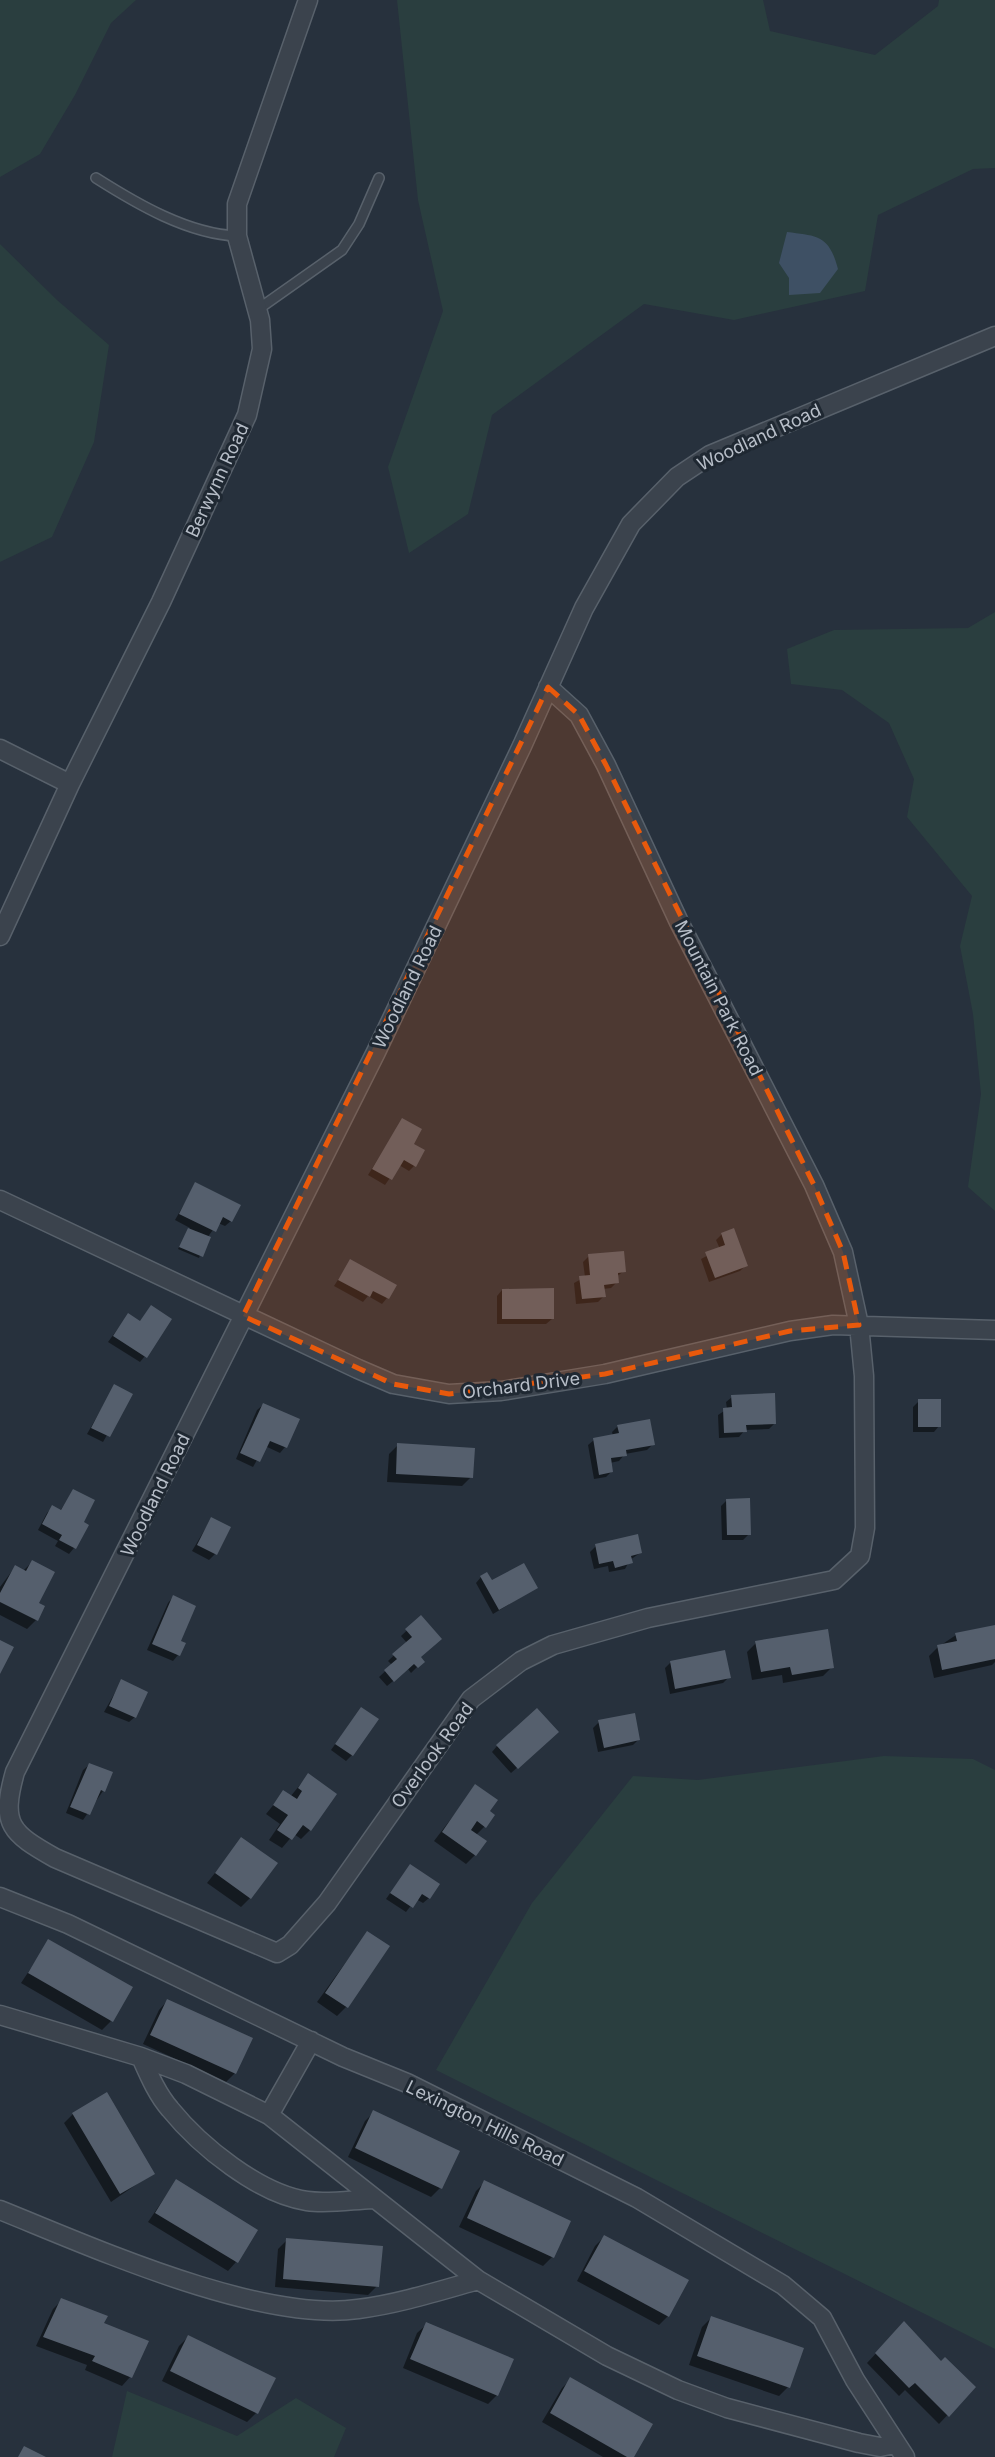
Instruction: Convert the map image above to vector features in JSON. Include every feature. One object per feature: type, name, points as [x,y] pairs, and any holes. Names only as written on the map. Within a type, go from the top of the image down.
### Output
[{"type":"street","name":"Berwynn Road","points":[[0,936],[70,784],[161,602],[247,415],[262,349],[257,310],[237,236],[237,204],[308,0]]},
{"type":"street","name":"Woodland Road","points":[[8,1822],[5,1798],[15,1772],[382,1040],[584,608],[631,524],[677,477],[710,456],[995,336]]},
{"type":"street","name":"Mountain Park Road","points":[[548,687],[579,715],[606,765],[680,922],[814,1185],[842,1252],[859,1325]]},
{"type":"street","points":[[0,749],[70,784]]},
{"type":"street","name":"Orchard Drive","points":[[0,1200],[393,1384],[449,1394],[501,1391],[605,1374],[790,1331],[859,1325],[995,1330]]},
{"type":"street","name":"Overlook Road","points":[[8,1822],[23,1839],[55,1858],[277,1953],[290,1945],[327,1903],[471,1699],[522,1661],[553,1645],[648,1619],[834,1580],[848,1570],[860,1556],[865,1528],[864,1376],[859,1325]]},
{"type":"street","name":"Lexington Hills Road","points":[[0,1897],[79,1929],[311,2041],[407,2083],[637,2198],[783,2285],[822,2318],[900,2450]]},
{"type":"street","name":"Lexington Hills Road","points":[[0,2015],[141,2057],[186,2074],[269,2115],[372,2199],[478,2280],[607,2356],[678,2390],[727,2408],[859,2443],[900,2450]]},
{"type":"street","points":[[269,2115],[311,2041]]},
{"type":"street","points":[[141,2057],[169,2108],[192,2134],[247,2176],[275,2193],[308,2202],[372,2199]]},
{"type":"street","points":[[0,2210],[214,2291],[309,2310],[357,2310],[478,2280]]},
{"type":"lane","points":[[96,178],[136,203],[217,235],[237,236]]},
{"type":"lane","points":[[257,310],[342,250],[359,224],[379,178]]},
{"type":"highlighted area","points":[[548,687],[579,715],[606,765],[814,1185],[843,1252],[859,1325],[790,1331],[605,1374],[449,1394],[393,1384],[243,1316]]},
{"type":"green space","points":[[0,0],[136,0],[111,23],[75,95],[40,154],[0,177]]},
{"type":"green space","points":[[397,0],[763,0],[770,31],[875,55],[938,6],[939,0],[995,0],[995,168],[973,169],[878,215],[865,291],[734,320],[644,304],[492,415],[468,514],[409,553],[388,467],[443,311],[418,200]]},
{"type":"green space","points":[[0,244],[57,300],[109,345],[94,442],[52,537],[0,562]]},
{"type":"green space","points":[[995,612],[995,1211],[968,1187],[981,1094],[973,1014],[960,946],[972,896],[907,817],[914,779],[889,723],[842,690],[791,684],[787,649],[834,630],[968,628]]},
{"type":"green space","points":[[884,1756],[973,1759],[995,1770],[995,2349],[436,2070],[532,1903],[633,1776],[698,1780]]},
{"type":"green space","points":[[127,2391],[237,2436],[296,2398],[346,2428],[334,2457],[112,2457]]},
{"type":"water","points":[[787,232],[814,236],[831,249],[838,269],[820,293],[789,295],[789,278],[779,263]]},
{"type":"building","points":[[402,1118],[422,1129],[414,1144],[425,1150],[416,1167],[404,1160],[392,1180],[372,1169]]},
{"type":"building","points":[[195,1182],[241,1205],[232,1222],[223,1217],[216,1232],[179,1214]]},
{"type":"building","points":[[188,1228],[211,1237],[203,1257],[179,1247]]},
{"type":"building","points":[[734,1228],[748,1266],[715,1278],[705,1252],[725,1245],[721,1233]]},
{"type":"building","points":[[624,1251],[626,1272],[618,1273],[619,1283],[604,1285],[606,1297],[582,1299],[579,1276],[590,1275],[588,1254]]},
{"type":"building","points":[[350,1259],[397,1285],[389,1299],[373,1291],[370,1297],[338,1280]]},
{"type":"building","points":[[554,1288],[554,1319],[502,1319],[502,1289]]},
{"type":"building","points":[[151,1305],[172,1319],[147,1358],[113,1336],[128,1313],[140,1321]]},
{"type":"building","points":[[114,1384],[133,1394],[110,1437],[91,1428]]},
{"type":"building","points":[[775,1393],[776,1424],[746,1425],[747,1432],[724,1433],[723,1408],[732,1407],[731,1395]]},
{"type":"building","points":[[918,1399],[941,1399],[941,1427],[918,1427]]},
{"type":"building","points":[[263,1403],[300,1419],[287,1448],[270,1441],[260,1462],[240,1453]]},
{"type":"building","points":[[650,1419],[655,1445],[626,1450],[627,1456],[611,1458],[613,1472],[599,1475],[593,1438],[619,1433],[617,1425]]},
{"type":"building","points":[[397,1443],[475,1448],[473,1478],[396,1474]]},
{"type":"building","points":[[73,1489],[95,1500],[84,1522],[89,1525],[76,1549],[59,1540],[62,1535],[42,1524],[52,1505],[61,1510]]},
{"type":"building","points":[[750,1498],[751,1535],[727,1535],[726,1499]]},
{"type":"building","points":[[211,1517],[231,1527],[217,1555],[197,1545]]},
{"type":"building","points":[[638,1534],[642,1553],[631,1556],[633,1563],[615,1568],[613,1561],[599,1564],[595,1544]]},
{"type":"building","points":[[32,1560],[55,1572],[39,1603],[45,1606],[38,1621],[0,1602],[0,1593],[15,1565],[26,1571]]},
{"type":"building","points":[[524,1563],[538,1588],[499,1610],[480,1576],[487,1572],[492,1580]]},
{"type":"building","points":[[173,1595],[196,1606],[181,1641],[186,1643],[180,1656],[152,1644]]},
{"type":"building","points":[[421,1615],[442,1639],[421,1657],[425,1662],[418,1668],[414,1664],[394,1682],[384,1670],[397,1659],[392,1654],[412,1637],[405,1629]]},
{"type":"building","points":[[995,1625],[995,1659],[942,1670],[937,1645],[957,1641],[955,1633]]},
{"type":"building","points":[[828,1629],[834,1668],[792,1675],[790,1667],[761,1672],[755,1641]]},
{"type":"building","points":[[0,1640],[14,1647],[0,1674]]},
{"type":"building","points":[[725,1650],[731,1678],[675,1689],[670,1661]]},
{"type":"building","points":[[121,1679],[148,1692],[136,1718],[109,1706]]},
{"type":"building","points":[[361,1707],[379,1719],[353,1756],[335,1744]]},
{"type":"building","points":[[537,1708],[559,1732],[518,1769],[496,1745]]},
{"type":"building","points":[[635,1713],[640,1740],[604,1748],[598,1720]]},
{"type":"building","points":[[89,1763],[113,1772],[105,1792],[101,1790],[90,1815],[70,1807]]},
{"type":"building","points":[[308,1773],[337,1794],[311,1831],[303,1825],[292,1840],[277,1830],[288,1815],[273,1805],[283,1790],[297,1799],[302,1791],[298,1788]]},
{"type":"building","points":[[475,1784],[498,1800],[490,1811],[495,1815],[486,1828],[477,1821],[471,1830],[487,1841],[476,1856],[442,1832]]},
{"type":"building","points":[[241,1837],[278,1863],[251,1899],[215,1873]]},
{"type":"building","points":[[410,1864],[440,1884],[430,1899],[422,1894],[413,1908],[390,1893]]},
{"type":"building","points":[[367,1931],[390,1946],[348,2008],[325,1993]]},
{"type":"building","points":[[48,1939],[133,1987],[113,2022],[28,1973]]},
{"type":"building","points":[[167,1999],[253,2038],[236,2074],[150,2035]]},
{"type":"building","points":[[107,2092],[155,2174],[120,2194],[72,2113]]},
{"type":"building","points":[[373,2110],[460,2151],[442,2189],[355,2148]]},
{"type":"building","points":[[176,2179],[258,2230],[238,2263],[155,2213]]},
{"type":"building","points":[[484,2180],[571,2221],[554,2258],[467,2218]]},
{"type":"building","points":[[604,2235],[689,2280],[669,2317],[584,2271]]},
{"type":"building","points":[[286,2238],[383,2246],[379,2287],[283,2279]]},
{"type":"building","points":[[61,2298],[108,2316],[104,2323],[149,2341],[132,2378],[92,2361],[95,2356],[43,2337]]},
{"type":"building","points":[[711,2316],[804,2348],[790,2388],[697,2356]]},
{"type":"building","points":[[904,2321],[941,2361],[945,2357],[976,2387],[949,2417],[915,2383],[909,2388],[875,2353]]},
{"type":"building","points":[[426,2322],[514,2359],[498,2396],[410,2359]]},
{"type":"building","points":[[188,2335],[276,2378],[258,2414],[170,2371]]},
{"type":"building","points":[[570,2377],[653,2424],[634,2457],[627,2457],[550,2413]]},
{"type":"building","points":[[24,2446],[46,2457],[18,2457]]}]
